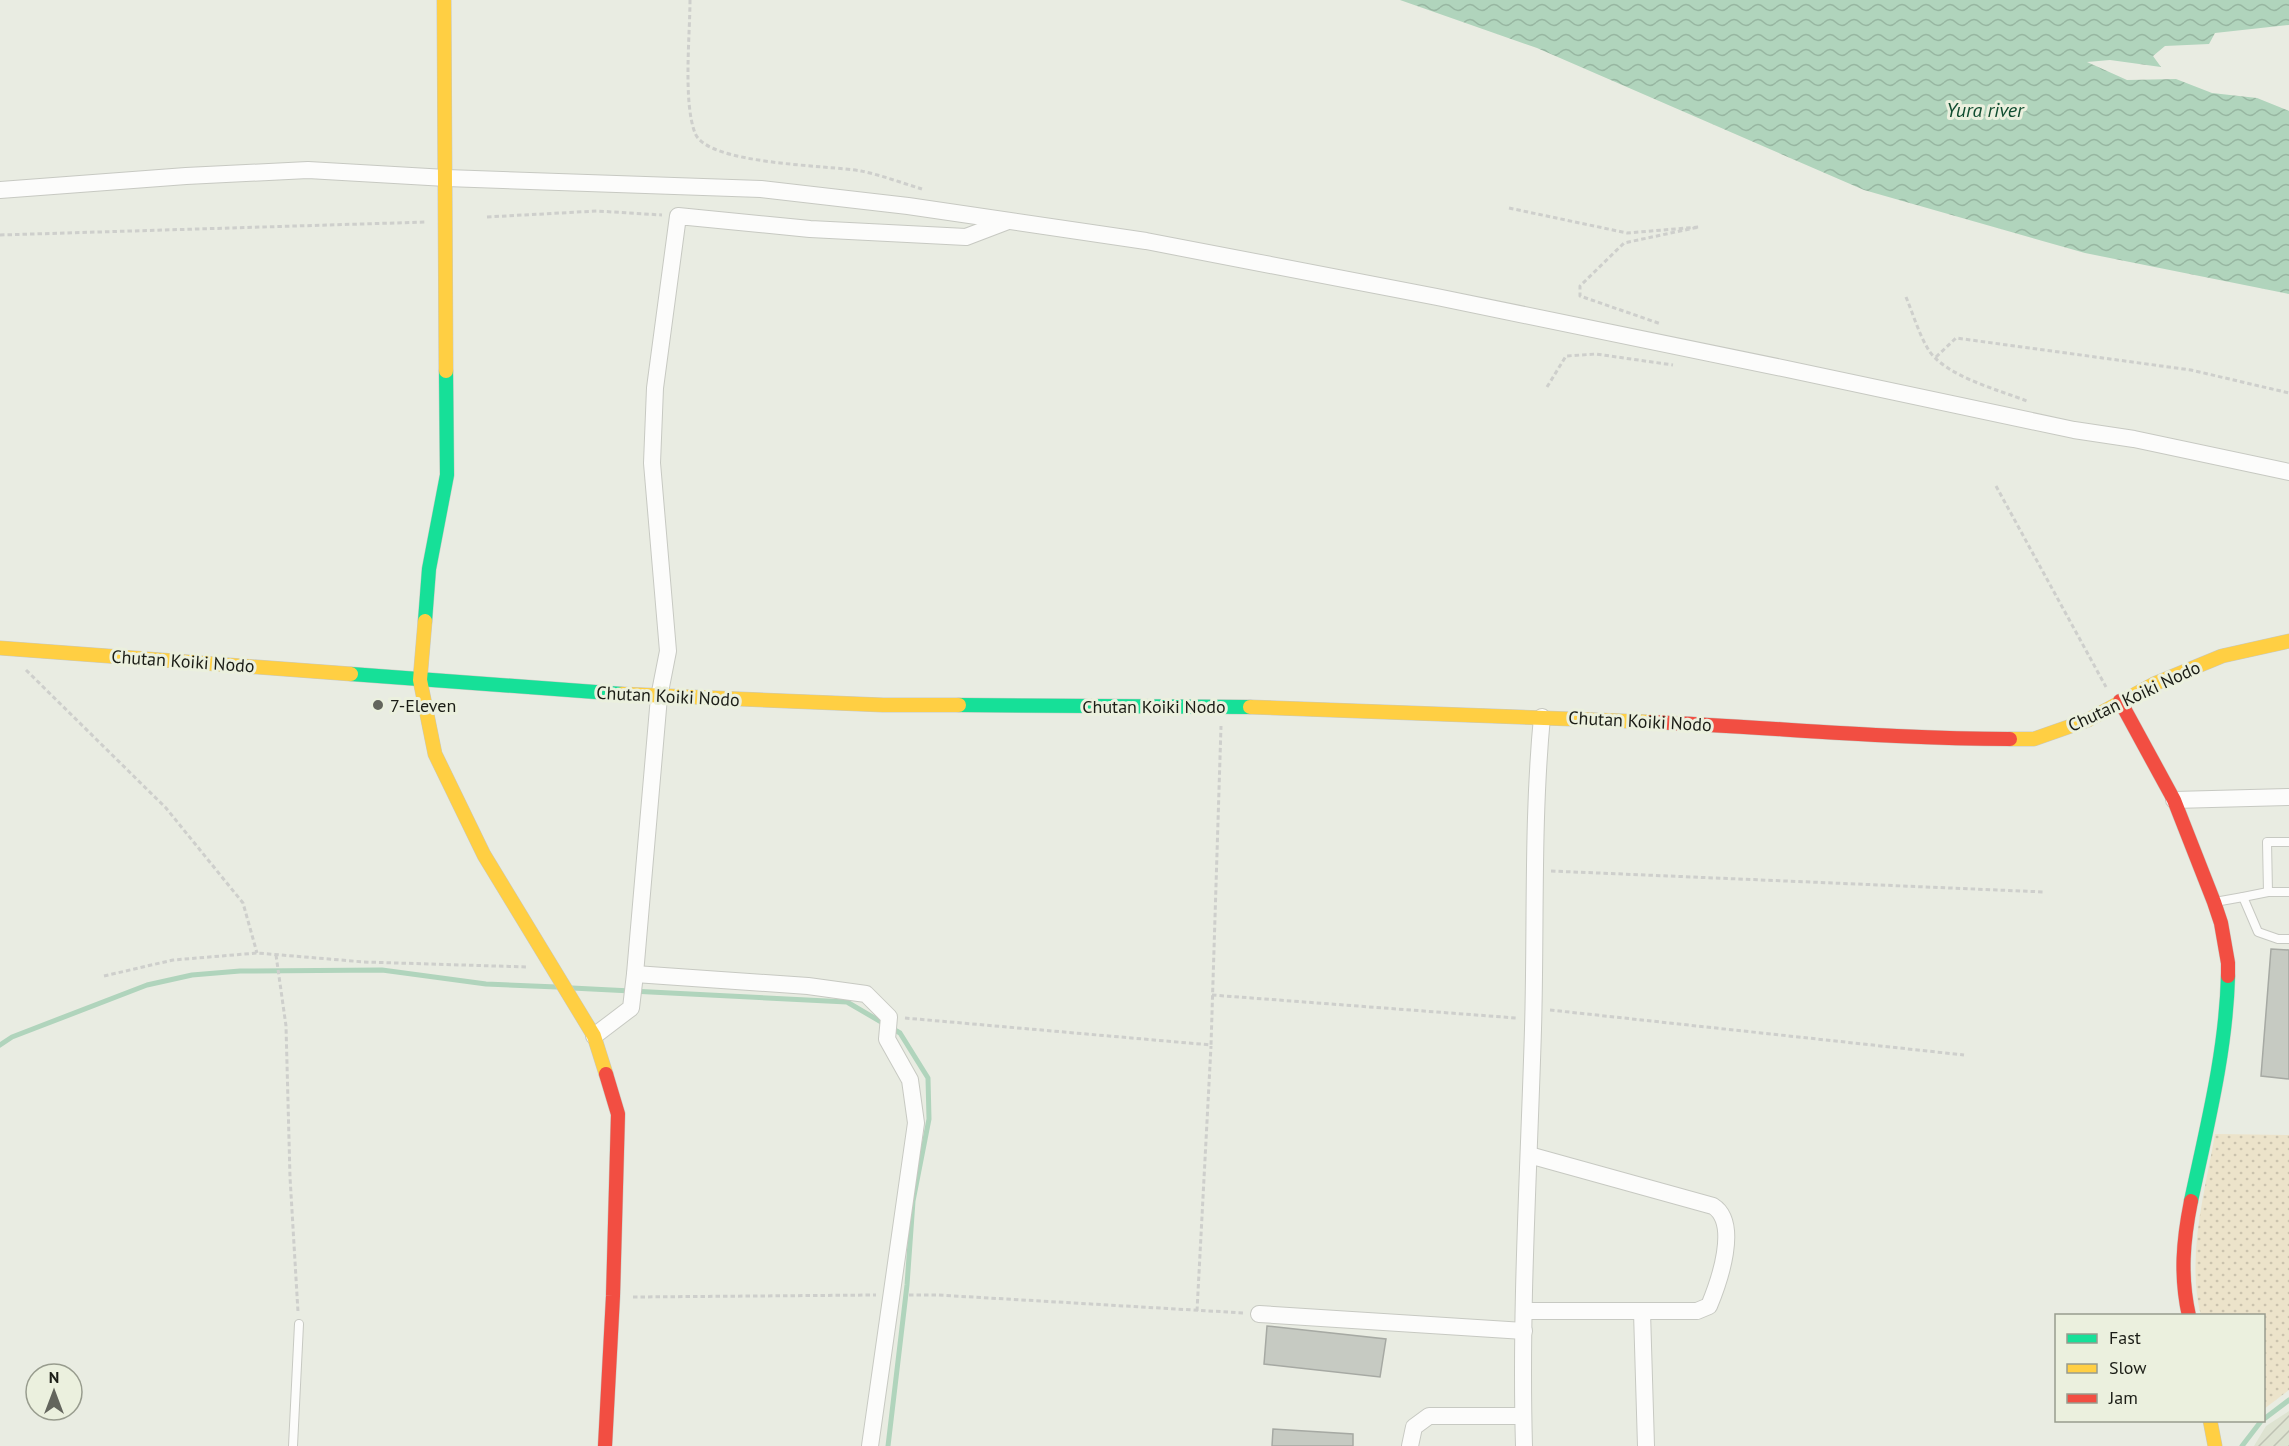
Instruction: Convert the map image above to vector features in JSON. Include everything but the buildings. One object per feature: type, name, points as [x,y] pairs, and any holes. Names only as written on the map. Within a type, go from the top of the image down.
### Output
[{"type":"street","points":[[444,0],[447,475],[429,569],[420,680],[435,754],[484,855],[594,1036],[618,1114],[614,1296],[605,1446]]},
{"type":"street","points":[[0,190],[186,176],[308,170],[446,173],[762,189],[908,206],[1146,241],[1437,297],[2074,430],[2134,439],[2289,472]]},
{"type":"street","points":[[594,1036],[631,1008],[635,974],[659,697],[668,651],[652,463],[656,388],[678,216],[810,229],[966,237],[1008,220]]},
{"type":"street","name":"Chutan Koiki Nodo","points":[[2,648],[659,697],[883,705],[1221,706],[1747,726],[1928,740],[2034,739],[2088,720],[2154,684],[2222,656],[2289,641]]},
{"type":"street","points":[[2120,701],[2174,800],[2221,923],[2228,963],[2227,1012],[2222,1054],[2188,1216],[2182,1267],[2183,1289],[2189,1314]]},
{"type":"street","points":[[1524,1446],[1524,1311],[1533,1014],[1534,871],[1542,717]]},
{"type":"street","points":[[2174,800],[2289,797]]},
{"type":"street","points":[[635,974],[808,986],[866,994],[889,1017],[887,1039],[910,1080],[916,1123],[870,1446]]},
{"type":"street","points":[[1524,1311],[1697,1311],[1709,1306],[1725,1254],[1725,1221],[1720,1210],[1713,1206],[1529,1155]]},
{"type":"street","points":[[1642,1312],[1646,1446]]},
{"type":"street","points":[[1259,1314],[1524,1331]]},
{"type":"street","points":[[1410,1446],[1414,1427],[1429,1416],[1523,1416]]},
{"type":"street","points":[[2210,1422],[2215,1446]]},
{"type":"lane","points":[[2268,892],[2267,842],[2289,842]]},
{"type":"lane","points":[[2214,902],[2268,892],[2289,892]]},
{"type":"lane","points":[[2243,897],[2258,932],[2278,939],[2289,939]]},
{"type":"lane","points":[[293,1446],[299,1324]]},
{"type":"path","points":[[690,0],[689,104],[695,135],[706,146],[730,156],[861,171],[926,190]]},
{"type":"path","points":[[1509,208],[1627,233],[1699,227],[1624,243],[1580,285],[1580,296],[1664,325]]},
{"type":"path","points":[[487,217],[597,211],[678,216]]},
{"type":"path","points":[[0,235],[447,221]]},
{"type":"path","points":[[1906,297],[1929,351],[1936,357],[1949,368],[1986,386],[2028,401]]},
{"type":"path","points":[[1936,357],[1956,338],[2191,370],[2289,393]]},
{"type":"path","points":[[1547,387],[1566,356],[1596,354],[1668,366],[1679,364]]},
{"type":"path","points":[[1996,486],[2106,686],[2120,701]]},
{"type":"path","points":[[2,648],[165,808],[243,903],[257,953]]},
{"type":"path","points":[[1197,1311],[1211,1045],[1221,706]]},
{"type":"path","points":[[1534,871],[2044,892]]},
{"type":"path","points":[[104,976],[172,960],[257,953],[364,962],[552,968]]},
{"type":"path","points":[[276,955],[286,1026],[290,1177],[299,1324]]},
{"type":"path","points":[[1212,995],[1533,1014],[1965,1055]]},
{"type":"path","points":[[889,1017],[1211,1045]]},
{"type":"path","points":[[614,1296],[938,1294],[1259,1314]]},
{"type":"shaded area","points":[[2215,1134],[2289,1135],[2289,1390],[2265,1408],[2265,1314],[2201,1314],[2195,1270],[2202,1201]]},
{"type":"shaded area","points":[[2289,1411],[2289,1446],[2254,1446],[2266,1426]]},
{"type":"water","name":"Yura river","points":[[1400,0],[2289,0],[2289,25],[2215,33],[2209,44],[2165,46],[2153,56],[2161,67],[2110,60],[2087,62],[2127,80],[2176,79],[2212,93],[2257,98],[2289,111],[2289,294],[2085,253],[1864,190],[1537,48]]},
{"type":"waterway","points":[[0,1045],[12,1037],[147,985],[192,975],[240,971],[382,970],[486,984],[557,987]]},
{"type":"waterway","points":[[572,988],[847,1002],[900,1033],[928,1078],[929,1119],[913,1201],[907,1285],[888,1446]]},
{"type":"waterway","points":[[2265,1418],[2289,1400]]},
{"type":"waterway","points":[[2242,1446],[2260,1422]]},
{"type":"traffic: fast","points":[[425,621],[429,569],[447,475],[446,371]]},
{"type":"traffic: fast","points":[[351,674],[622,694]]},
{"type":"traffic: fast","points":[[959,705],[1250,707]]},
{"type":"traffic: fast","points":[[2191,1201],[2220,1061],[2228,976]]},
{"type":"traffic: slow","points":[[444,0],[446,371]]},
{"type":"traffic: slow","points":[[425,621],[420,680],[435,754],[484,855],[594,1036],[606,1074]]},
{"type":"traffic: slow","points":[[2010,739],[2034,739],[2088,720],[2154,684],[2222,656],[2289,641]]},
{"type":"traffic: slow","points":[[0,648],[351,674]]},
{"type":"traffic: slow","points":[[622,694],[883,705],[959,705]]},
{"type":"traffic: slow","points":[[1250,707],[1651,722]]},
{"type":"traffic: slow","points":[[2210,1422],[2215,1446]]},
{"type":"traffic: jam","points":[[2120,701],[2174,800],[2221,923],[2228,976]]},
{"type":"traffic: jam","points":[[1651,722],[1875,735],[2010,739]]},
{"type":"traffic: jam","points":[[605,1446],[613,1296],[618,1114],[606,1074]]},
{"type":"traffic: jam","points":[[2189,1314],[2184,1287],[2184,1259],[2191,1201]]},
{"type":"place","name":"7-Eleven","points":[[378,705]]}]
